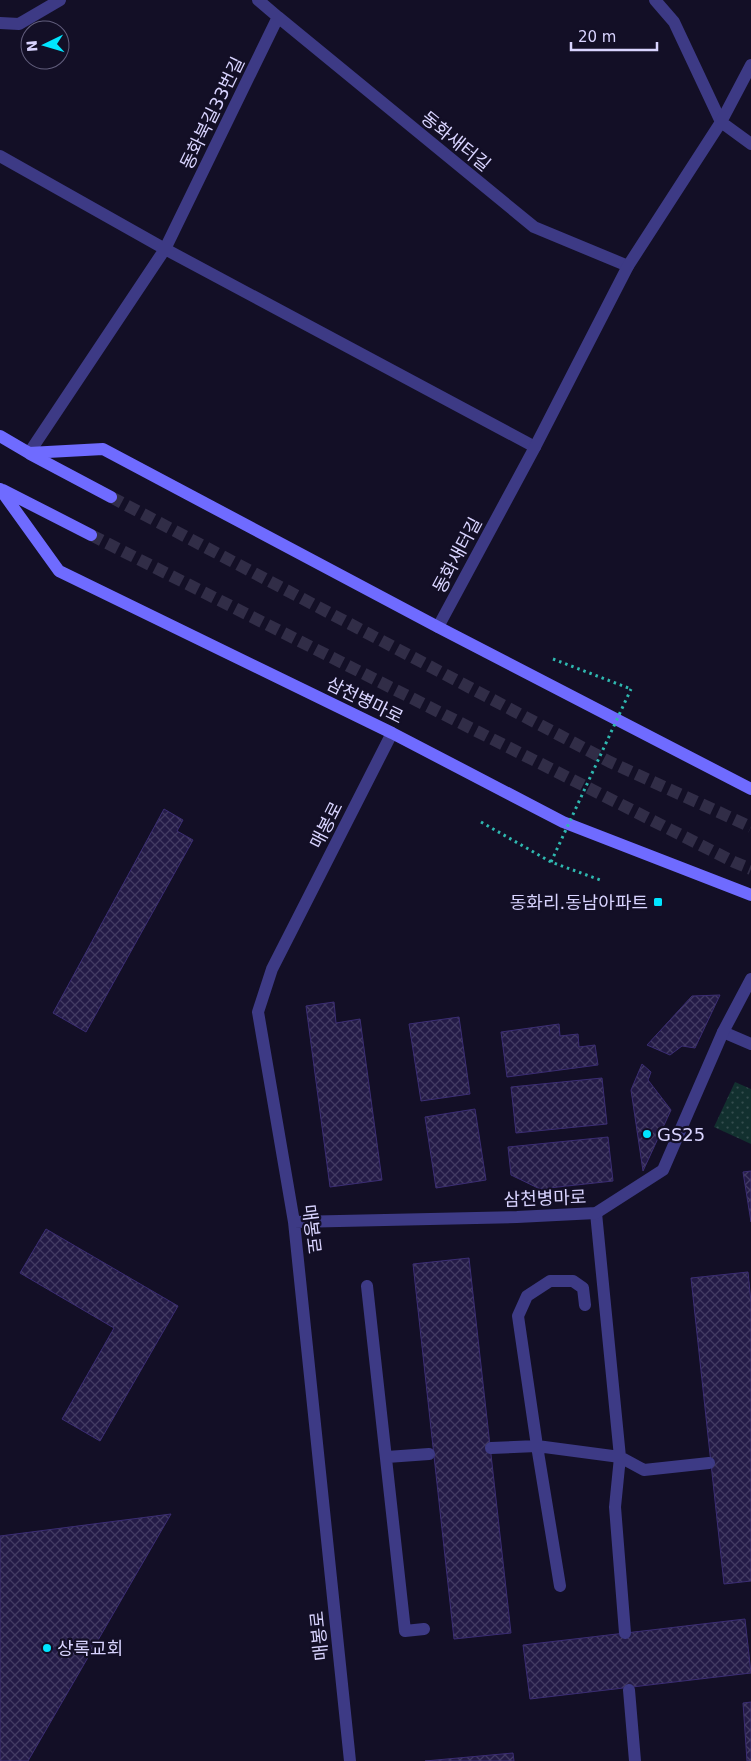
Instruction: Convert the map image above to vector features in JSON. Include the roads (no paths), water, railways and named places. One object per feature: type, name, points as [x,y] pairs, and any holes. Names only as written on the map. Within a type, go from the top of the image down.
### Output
[{"type":"main road","points":[[0,436],[112,497]]},
{"type":"main road","points":[[29,453],[103,449],[438,627],[751,789]]},
{"type":"main road","points":[[0,489],[91,535]]},
{"type":"main road","name":"삼천병마로","points":[[0,489],[59,571],[392,733],[564,822],[751,895]]},
{"type":"street","points":[[0,23],[20,24],[60,0]]},
{"type":"street","points":[[258,0],[278,17]]},
{"type":"street","points":[[655,0],[674,22],[721,122],[751,144]]},
{"type":"street","name":"동화북길33번길","points":[[29,453],[165,249],[278,17]]},
{"type":"street","name":"동화새터길","points":[[278,17],[534,227],[628,266]]},
{"type":"street","name":"동화새터길","points":[[438,627],[536,447],[628,266],[721,122],[751,65]]},
{"type":"street","points":[[0,156],[165,249],[536,447]]},
{"type":"street","name":"매봉로","points":[[350,1761],[294,1222],[258,1012],[272,969],[392,733]]},
{"type":"street","name":"삼천병마로","points":[[294,1222],[517,1217],[596,1213],[663,1170],[723,1032],[751,979]]},
{"type":"street","points":[[723,1032],[751,1044]]},
{"type":"street","points":[[596,1213],[620,1457],[615,1507],[625,1633]]},
{"type":"street","points":[[560,1586],[518,1316],[527,1296],[550,1281],[573,1281],[582,1288],[585,1305]]},
{"type":"street","points":[[367,1286],[405,1631],[424,1629]]},
{"type":"street","points":[[490,1448],[537,1446],[620,1457],[644,1470],[709,1463]]},
{"type":"street","points":[[387,1457],[429,1454]]},
{"type":"street","points":[[629,1690],[635,1761]]},
{"type":"tunnel","points":[[111,497],[610,762],[751,827]]},
{"type":"tunnel","points":[[91,535],[751,869]]},
{"type":"place","name":"동화리.동남아파트","points":[[658,902]]},
{"type":"place","name":"GS25","points":[[647,1134]]},
{"type":"place","name":"상록교회","points":[[47,1648]]}]
